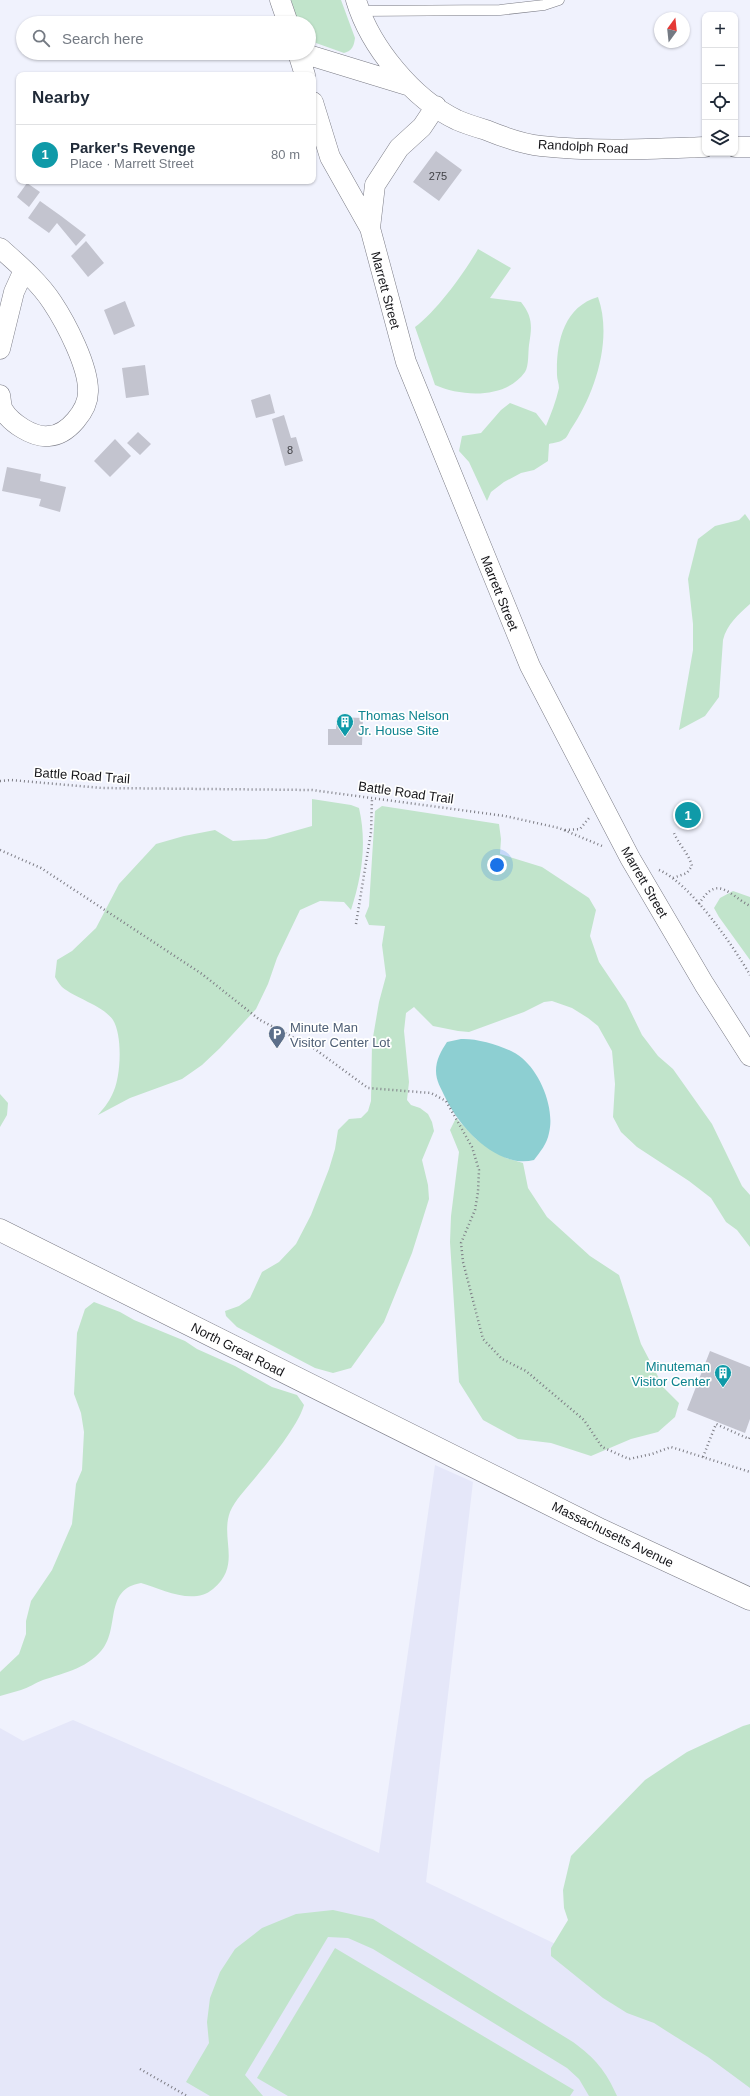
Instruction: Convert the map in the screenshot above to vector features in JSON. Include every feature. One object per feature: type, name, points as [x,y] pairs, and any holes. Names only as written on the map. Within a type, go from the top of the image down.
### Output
[{"type":"main road","name":"North Great Road","points":[[0,1230],[16,1236],[476,1468]]},
{"type":"main road","name":"Massachusetts Avenue","points":[[476,1468],[601,1530],[750,1599]]},
{"type":"street","points":[[280,0],[286,16]]},
{"type":"street","name":"Randolph Road","points":[[358,5],[381,52],[410,86],[457,120],[500,136],[540,146],[596,149],[702,147]]},
{"type":"street","points":[[316,57],[410,86]]},
{"type":"street","points":[[300,60],[304,72]]},
{"type":"street","points":[[370,228],[375,185],[399,148],[422,127],[436,106]]},
{"type":"street","name":"Marrett Street","points":[[316,112],[330,157],[370,228],[404,354],[412,376],[530,666],[630,858],[704,984],[750,1056]]},
{"type":"street","points":[[738,147],[750,147]]},
{"type":"street","points":[[0,248],[24,270],[52,302],[73,340],[83,362],[88,392],[81,416],[67,428],[49,436],[34,433],[14,423],[2,409],[0,395]]},
{"type":"street","points":[[0,349],[14,292],[24,270]]},
{"type":"lane","points":[[358,5],[500,10],[544,5],[558,0]]},
{"type":"path","name":"Battle Road Trail","points":[[0,782],[11,780],[102,788],[312,790],[505,816],[563,830],[630,858]]},
{"type":"path","points":[[563,830],[580,829],[585,824],[591,814],[596,793]]},
{"type":"path","points":[[356,924],[371,832],[372,798]]},
{"type":"path","points":[[673,878],[692,869],[690,860],[678,843],[674,833]]},
{"type":"path","points":[[0,850],[41,868],[202,974],[260,1020],[312,1047],[368,1088],[431,1093],[446,1101],[472,1147],[479,1170],[475,1210],[461,1243],[463,1262],[483,1339],[502,1359],[526,1371],[584,1420],[602,1447],[629,1459],[652,1454],[671,1447],[750,1472]]},
{"type":"path","points":[[656,869],[673,878],[699,904],[740,958],[750,975]]},
{"type":"path","points":[[699,904],[706,894],[714,889],[724,888],[736,899],[750,906]]},
{"type":"path","points":[[703,1457],[716,1424],[749,1439],[750,1437]]},
{"type":"path","points":[[140,2069],[187,2096]]},
{"type":"shaded area","points":[[435,1465],[473,1482],[426,1882],[737,2031],[750,2039],[750,2096],[0,2096],[0,1728],[23,1741],[73,1720],[379,1853]]},
{"type":"green space","points":[[291,0],[341,0],[355,38],[353,46],[344,53],[316,43],[316,16],[296,16]]},
{"type":"green space","points":[[478,249],[511,268],[490,298],[521,302],[525,307],[531,322],[528,363],[525,372],[517,381],[507,387],[483,393],[458,392],[435,385],[415,327],[432,312],[450,291]]},
{"type":"green space","points":[[598,297],[602,313],[602,348],[594,383],[580,415],[563,440],[549,444],[548,461],[534,470],[521,473],[504,482],[491,492],[487,501],[469,462],[459,451],[462,436],[481,433],[501,410],[510,403],[536,413],[546,426],[559,388],[557,377],[558,351],[564,328],[569,318],[577,309],[586,302]]},
{"type":"green space","points":[[745,514],[750,521],[750,604],[741,612],[727,629],[723,640],[719,697],[705,716],[679,730],[693,650],[693,624],[688,579],[698,539],[715,526],[739,520]]},
{"type":"green space","points":[[312,799],[351,805],[359,808],[363,834],[363,847],[358,885],[351,910],[344,902],[320,901],[300,910],[277,958],[268,984],[256,1009],[220,1048],[202,1065],[182,1079],[130,1098],[98,1115],[111,1098],[117,1079],[120,1058],[116,1027],[113,1020],[103,1010],[61,986],[55,977],[57,960],[72,951],[96,928],[119,884],[156,844],[184,836],[215,830],[233,841],[266,839],[312,826]]},
{"type":"green space","points":[[382,806],[499,824],[501,839],[500,854],[542,867],[589,898],[596,910],[590,936],[599,962],[626,1002],[642,1035],[658,1056],[673,1069],[712,1124],[742,1186],[750,1195],[750,1247],[737,1230],[726,1222],[711,1198],[689,1181],[637,1147],[621,1132],[613,1117],[615,1084],[612,1051],[598,1026],[588,1018],[572,1008],[552,1001],[544,1002],[524,1012],[469,1032],[433,1026],[414,1007],[406,1013],[404,1031],[409,1082],[407,1100],[411,1105],[420,1108],[428,1114],[434,1131],[422,1160],[428,1185],[429,1199],[412,1253],[384,1322],[351,1368],[333,1373],[315,1368],[237,1327],[226,1316],[225,1311],[239,1306],[250,1298],[262,1272],[279,1262],[296,1244],[311,1215],[329,1169],[335,1149],[338,1130],[349,1119],[361,1118],[368,1111],[371,1101],[372,1043],[379,1002],[386,976],[382,945],[385,926],[369,925],[365,916],[369,906],[375,811]]},
{"type":"green space","points":[[733,891],[750,897],[750,960],[714,908],[720,898]]},
{"type":"green space","points":[[0,1094],[8,1103],[7,1115],[0,1127]]},
{"type":"green space","points":[[456,1118],[476,1139],[506,1158],[523,1163],[528,1188],[547,1217],[590,1256],[619,1275],[641,1344],[664,1388],[679,1403],[675,1417],[658,1432],[631,1439],[591,1456],[551,1443],[518,1439],[483,1420],[459,1382],[450,1242],[451,1216],[459,1152],[450,1130]]},
{"type":"green space","points":[[94,1302],[185,1341],[197,1349],[235,1366],[272,1387],[297,1395],[304,1405],[296,1423],[283,1443],[241,1494],[230,1512],[227,1532],[229,1552],[226,1571],[222,1580],[213,1589],[205,1594],[187,1596],[177,1595],[141,1583],[130,1587],[122,1592],[117,1600],[108,1638],[99,1654],[92,1660],[68,1672],[43,1680],[24,1689],[0,1696],[0,1672],[19,1654],[26,1634],[26,1621],[31,1601],[52,1570],[72,1524],[76,1484],[82,1470],[84,1432],[81,1413],[74,1394],[77,1333],[85,1309]]},
{"type":"green space","points":[[750,1724],[750,2088],[708,2057],[654,2023],[627,2013],[603,1998],[551,1956],[551,1948],[568,1920],[564,1908],[563,1890],[571,1856],[645,1780],[687,1752]]},
{"type":"green space","points":[[333,1910],[373,1919],[573,2042],[588,2054],[604,2072],[617,2096],[589,2096],[579,2079],[567,2068],[373,1949],[348,1938],[328,1937],[245,2075],[263,2096],[210,2096],[186,2082],[209,2043],[207,2022],[210,1998],[220,1972],[235,1949],[262,1928],[296,1914]]},
{"type":"green space","points":[[335,1948],[574,2090],[570,2096],[288,2096],[257,2078]]},
{"type":"water","points":[[461,1039],[476,1040],[509,1050],[522,1058],[535,1073],[545,1092],[550,1113],[550,1124],[547,1141],[534,1160],[520,1161],[506,1158],[493,1152],[470,1132],[451,1109],[438,1081],[436,1067],[439,1056],[447,1042]]},
{"type":"building","points":[[436,151],[462,170],[439,201],[413,182]]},
{"type":"building","points":[[26,184],[40,192],[29,207],[17,197]]},
{"type":"building","points":[[40,201],[86,235],[76,246],[57,223],[49,233],[28,218]]},
{"type":"building","points":[[86,241],[104,263],[88,277],[71,256]]},
{"type":"building","points":[[125,301],[135,326],[114,335],[104,310]]},
{"type":"building","points":[[145,365],[149,395],[126,398],[122,368]]},
{"type":"building","points":[[270,394],[275,413],[256,418],[251,400]]},
{"type":"building","points":[[284,415],[291,438],[296,437],[303,461],[285,466],[272,419]]},
{"type":"building","points":[[138,432],[151,444],[140,455],[127,443]]},
{"type":"building","points":[[115,439],[131,456],[110,477],[94,461]]},
{"type":"building","points":[[7,467],[41,474],[40,481],[66,487],[60,512],[39,506],[41,499],[2,491]]},
{"type":"building","name":"Thomas Nelson Jr. House Site","points":[[337,717],[363,718],[362,745],[328,745],[328,729],[336,729]]},
{"type":"building","name":"Minuteman Visitor Center","points":[[710,1351],[750,1367],[750,1419],[745,1433],[687,1410]]},
{"type":"place","name":"Thomas Nelson Jr. House Site","points":[[345,737]]},
{"type":"place","name":"Parker's Revenge","points":[[688,815]]},
{"type":"place","name":"Minute Man Visitor Center Lot","points":[[277,1049]]},
{"type":"place","name":"Minuteman Visitor Center","points":[[723,1388]]}]
